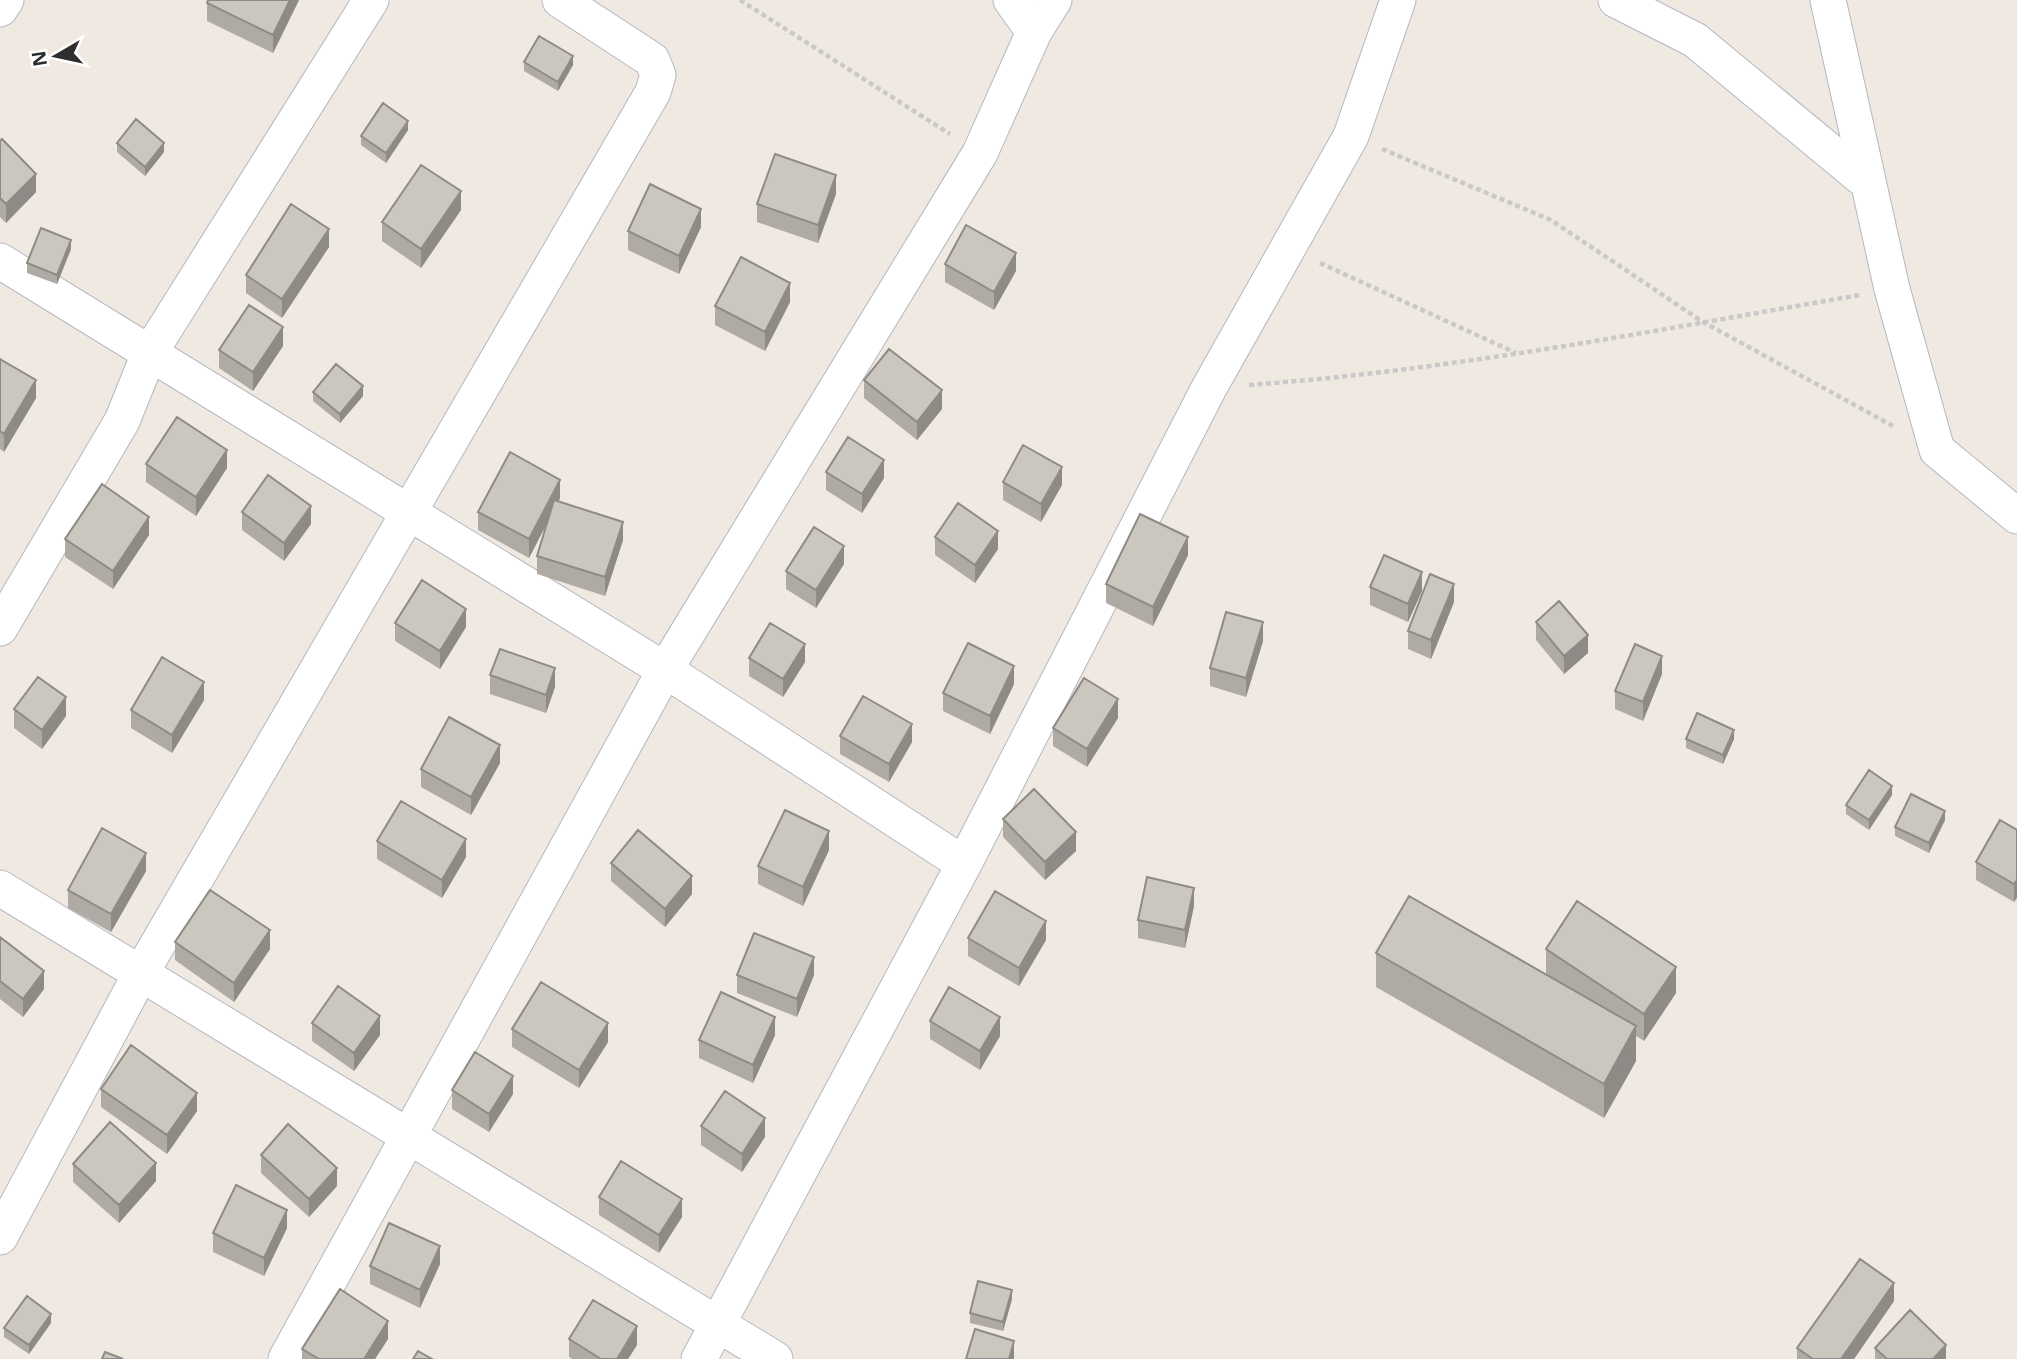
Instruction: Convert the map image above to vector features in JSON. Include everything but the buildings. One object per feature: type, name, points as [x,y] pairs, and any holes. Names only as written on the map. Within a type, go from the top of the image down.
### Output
[{"type":"street","points":[[0,9],[6,0]]},
{"type":"street","points":[[0,628],[122,421],[149,354],[371,0]]},
{"type":"street","points":[[0,1237],[141,973],[653,92],[658,75],[652,60],[561,0]]},
{"type":"street","points":[[1012,0],[1034,32]]},
{"type":"street","points":[[286,1359],[665,670],[980,153],[1034,32],[1054,0]]},
{"type":"street","points":[[699,1359],[964,864],[1209,388],[1351,136],[1398,0]]},
{"type":"street","points":[[1616,0],[1695,40],[1868,183]]},
{"type":"street","points":[[1828,0],[1892,289],[1937,450],[2017,516]]},
{"type":"street","points":[[0,261],[665,670],[964,864]]},
{"type":"street","points":[[0,888],[718,1321],[775,1359]]},
{"type":"path","points":[[740,0],[980,153]]},
{"type":"path","points":[[1351,136],[1551,220],[1703,322],[1937,450]]},
{"type":"path","points":[[1287,248],[1517,353]]},
{"type":"path","points":[[1209,388],[1326,380],[1517,353],[1892,289]]}]
